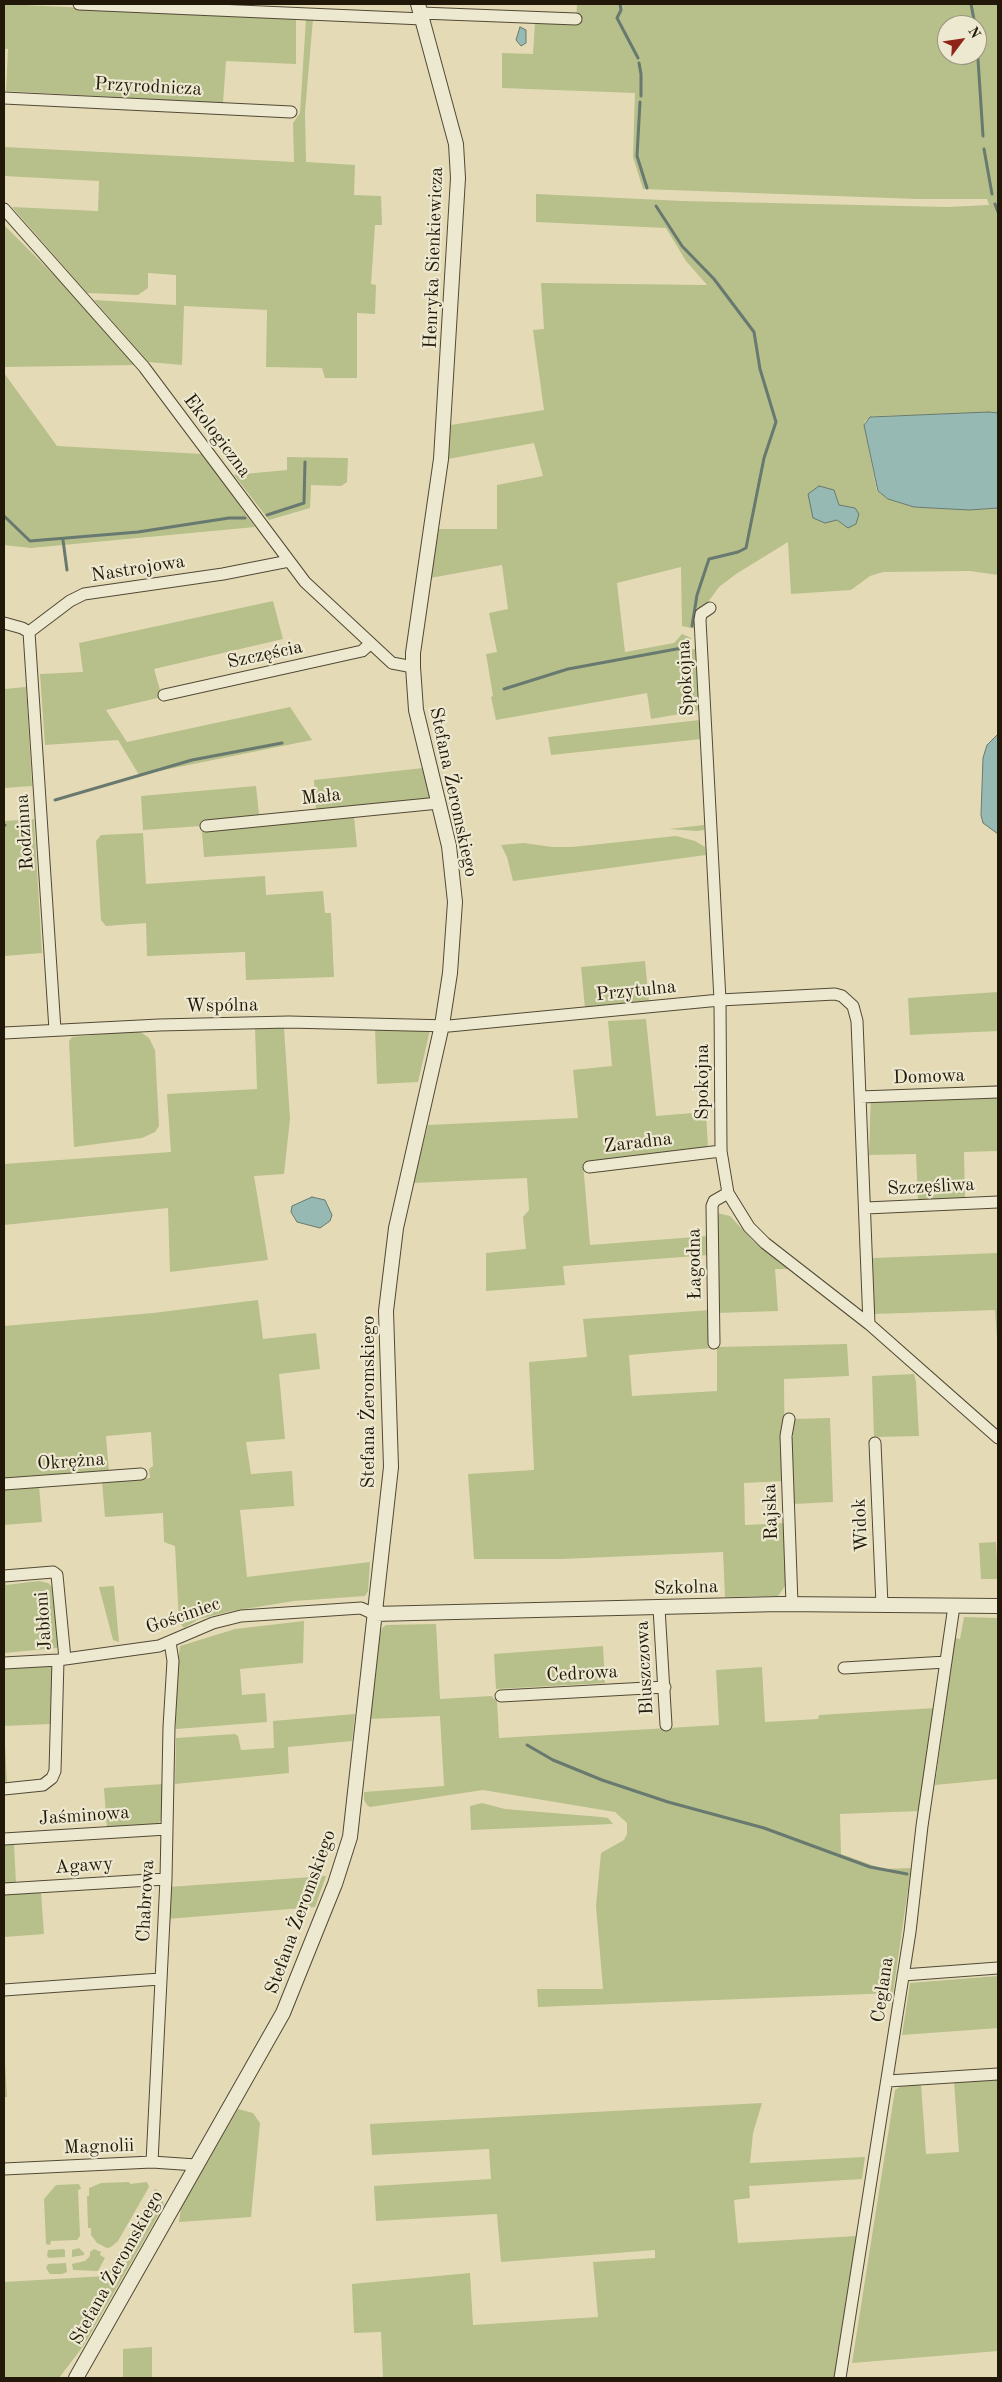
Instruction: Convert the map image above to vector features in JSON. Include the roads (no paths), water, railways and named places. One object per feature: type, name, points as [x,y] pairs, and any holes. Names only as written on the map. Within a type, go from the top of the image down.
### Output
[{"type":"street","points":[[79,4],[421,12],[576,19]]},
{"type":"street","name":"Henryka Sienkiewicza","points":[[421,12],[456,144],[458,178],[441,459]]},
{"type":"street","name":"Przyrodnicza","points":[[4,98],[291,112]]},
{"type":"street","name":"Ekologiczna","points":[[4,209],[144,367],[305,582],[392,663],[413,667]]},
{"type":"street","name":"Stefana Żeromskiego","points":[[76,2378],[283,2013],[335,1884],[347,1847],[353,1815],[391,1467],[386,1311],[396,1228],[442,1025],[450,973],[455,902],[452,866],[416,710],[413,667],[413,652],[441,459]]},
{"type":"street","name":"Nastrojowa","points":[[28,632],[70,601],[84,594],[289,562]]},
{"type":"street","name":"Spokojna","points":[[710,608],[701,614],[700,620],[720,1000],[721,1151],[728,1193],[749,1227],[766,1243],[869,1324],[998,1438]]},
{"type":"street","points":[[4,624],[22,628],[28,632]]},
{"type":"street","name":"Rodzinna","points":[[28,632],[55,1030]]},
{"type":"street","name":"Szczęścia","points":[[164,695],[362,651],[370,644]]},
{"type":"street","name":"Mała","points":[[206,826],[439,803]]},
{"type":"street","name":"Przytulna","points":[[442,1025],[563,1016],[720,1000],[835,994],[847,1000],[856,1013],[860,1096]]},
{"type":"street","name":"Wspólna","points":[[4,1033],[159,1024],[289,1022],[442,1025]]},
{"type":"street","name":"Domowa","points":[[860,1096],[998,1092]]},
{"type":"street","points":[[860,1096],[866,1208],[869,1324]]},
{"type":"street","name":"Zaradna","points":[[590,1167],[721,1151]]},
{"type":"street","name":"Łagodna","points":[[714,1343],[712,1206],[714,1200],[728,1193]]},
{"type":"street","name":"Szczęśliwa","points":[[866,1208],[998,1202]]},
{"type":"street","name":"Rajska","points":[[789,1419],[786,1436],[792,1604]]},
{"type":"street","name":"Widok","points":[[875,1443],[882,1605]]},
{"type":"street","name":"Okrężna","points":[[4,1484],[141,1474]]},
{"type":"street","name":"Jabłoni","points":[[4,1576],[53,1572],[58,1575],[61,1659]]},
{"type":"street","name":"Szkolna","points":[[374,1614],[792,1604],[998,1606]]},
{"type":"street","name":"Ceglana","points":[[840,2378],[888,2081],[954,1606]]},
{"type":"street","name":"Gościniec","points":[[4,1663],[61,1659],[149,1648],[170,1642],[213,1623],[241,1616],[361,1608],[374,1614]]},
{"type":"street","name":"Bluszczowa","points":[[659,1608],[666,1725]]},
{"type":"street","name":"Chabrowa","points":[[152,2162],[166,1879],[173,1661],[170,1642]]},
{"type":"street","points":[[4,1789],[43,1785],[52,1778],[55,1771],[61,1659]]},
{"type":"street","points":[[844,1668],[946,1662]]},
{"type":"street","name":"Cedrowa","points":[[501,1696],[664,1687]]},
{"type":"street","name":"Jaśminowa","points":[[4,1839],[167,1829]]},
{"type":"street","name":"Agawy","points":[[4,1889],[166,1879]]},
{"type":"street","points":[[903,1976],[998,1968]]},
{"type":"street","points":[[4,1990],[160,1979]]},
{"type":"street","points":[[888,2081],[998,2074]]},
{"type":"street","name":"Magnolii","points":[[4,2168],[152,2162],[196,2165]]},
{"type":"water","points":[[520,27],[526,30],[526,43],[521,46],[516,40]]},
{"type":"water","points":[[998,413],[998,508],[969,510],[914,507],[888,499],[878,491],[864,425],[870,417]]},
{"type":"water","points":[[819,486],[834,490],[839,505],[855,508],[859,514],[856,524],[848,528],[837,520],[825,523],[813,518],[808,494]]},
{"type":"water","points":[[998,734],[998,834],[983,823],[981,815],[983,758],[987,745]]},
{"type":"water","points":[[312,1197],[325,1200],[332,1215],[330,1221],[320,1228],[297,1222],[291,1212],[292,1206]]},
{"type":"waterway","points":[[620,4],[621,10],[617,18],[638,58]]},
{"type":"waterway","points":[[971,4],[973,15]]},
{"type":"waterway","points":[[639,63],[641,96]]},
{"type":"waterway","points":[[978,65],[983,136]]},
{"type":"waterway","points":[[640,102],[637,156],[647,188]]},
{"type":"waterway","points":[[984,149],[992,194]]},
{"type":"waterway","points":[[995,204],[998,212]]},
{"type":"waterway","points":[[656,206],[682,246],[714,279],[754,332],[760,369],[776,422],[764,458],[746,548],[738,552],[709,559],[697,595],[692,626]]},
{"type":"waterway","points":[[267,515],[304,503],[305,462]]},
{"type":"waterway","points":[[4,516],[30,541],[138,532],[229,518],[245,518]]},
{"type":"waterway","points":[[63,540],[67,570]]},
{"type":"waterway","points":[[504,689],[568,669],[682,648],[687,646],[688,641]]},
{"type":"waterway","points":[[55,800],[192,760],[282,743]]},
{"type":"waterway","points":[[527,1745],[553,1760],[602,1780],[668,1802],[764,1828],[870,1867],[907,1874]]}]
